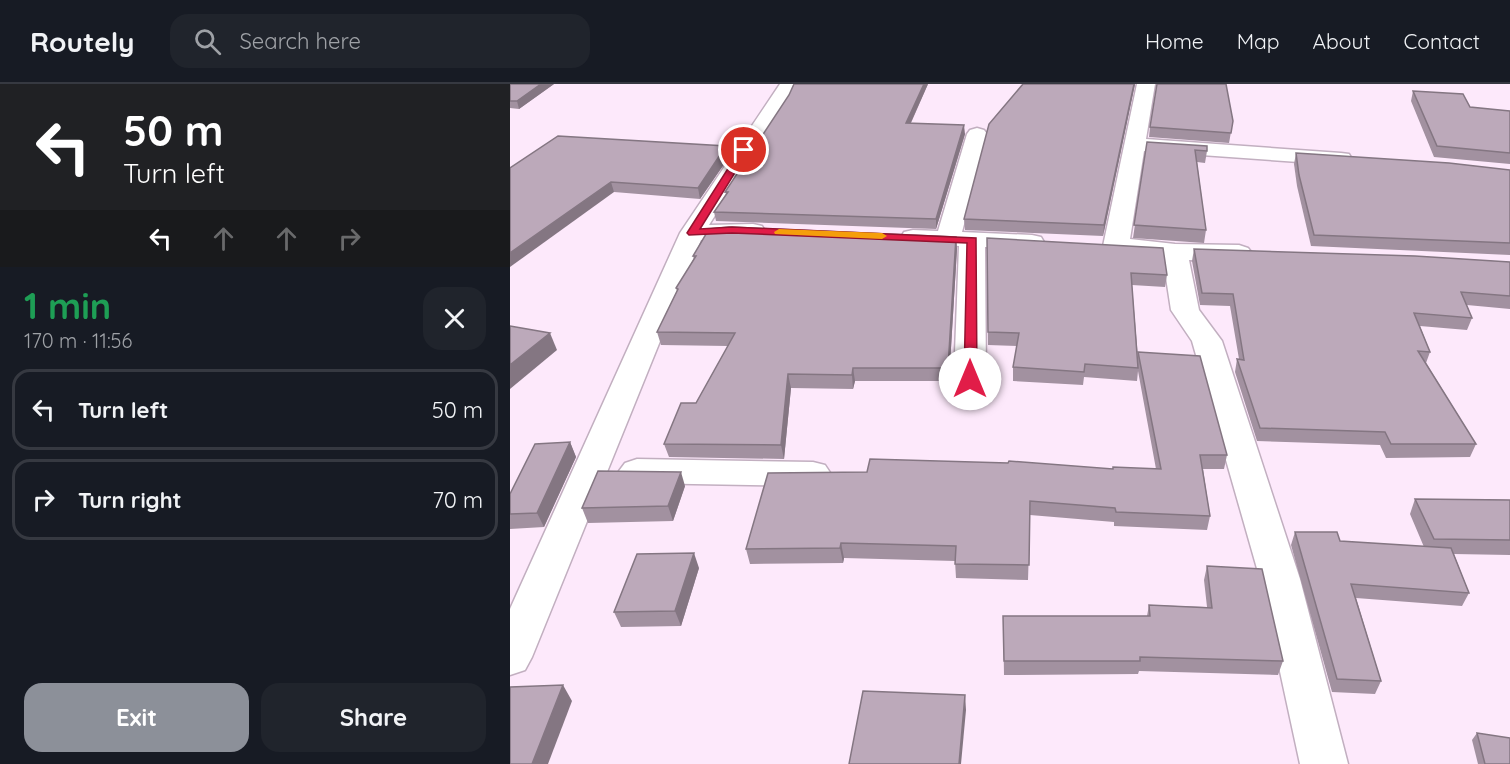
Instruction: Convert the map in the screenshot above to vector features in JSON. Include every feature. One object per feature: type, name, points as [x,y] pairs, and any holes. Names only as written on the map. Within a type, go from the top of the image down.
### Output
[{"type":"street","points":[[510,657],[692,233],[789,84]]},
{"type":"street","points":[[1146,84],[1135,144],[1104,245],[1175,252],[1264,254]]},
{"type":"street","points":[[970,379],[960,239],[977,134]]},
{"type":"street","points":[[1135,144],[1364,160]]},
{"type":"street","points":[[692,233],[732,230],[778,232]]},
{"type":"street","points":[[891,237],[1056,243]]},
{"type":"street","points":[[1175,252],[1185,310],[1207,342],[1280,579],[1324,764]]},
{"type":"street","points":[[590,471],[847,474]]},
{"type":"building","points":[[510,84],[541,84],[517,101],[510,101]]},
{"type":"building","points":[[794,84],[924,84],[906,123],[964,125],[936,219],[714,212]]},
{"type":"building","points":[[1023,84],[1134,84],[1104,225],[964,219],[989,124]]},
{"type":"building","points":[[1157,84],[1226,84],[1233,121],[1231,133],[1150,127]]},
{"type":"building","points":[[1413,91],[1463,94],[1470,107],[1510,111],[1510,153],[1437,146]]},
{"type":"building","points":[[558,136],[726,146],[698,188],[611,182],[510,253],[510,168]]},
{"type":"building","points":[[1147,142],[1207,146],[1207,151],[1195,150],[1206,230],[1134,225]]},
{"type":"building","points":[[1296,153],[1449,163],[1510,170],[1510,243],[1314,235]]},
{"type":"building","points":[[729,227],[956,237],[948,368],[853,368],[852,375],[788,374],[781,445],[664,444],[681,403],[696,403],[735,333],[657,332],[678,289],[676,288],[696,256],[693,256],[709,229]]},
{"type":"building","points":[[987,238],[1163,248],[1167,275],[1131,273],[1138,368],[1085,364],[1084,372],[1013,367],[1019,333],[988,332]]},
{"type":"building","points":[[1194,249],[1415,256],[1510,262],[1510,296],[1461,292],[1472,318],[1414,313],[1430,352],[1418,351],[1476,444],[1391,444],[1385,432],[1260,428],[1237,359],[1244,360],[1233,294],[1202,293]]},
{"type":"building","points":[[510,326],[550,333],[510,365]]},
{"type":"building","points":[[1138,352],[1200,356],[1227,455],[1200,455],[1210,516],[1116,512],[1115,508],[1030,501],[1029,565],[955,564],[956,546],[841,543],[840,548],[746,549],[768,473],[867,472],[870,459],[1008,463],[1009,461],[1113,469],[1113,467],[1161,469]]},
{"type":"building","points":[[570,442],[537,513],[510,514],[510,494],[535,444]]},
{"type":"building","points":[[598,471],[681,472],[668,506],[582,508]]},
{"type":"building","points":[[1415,499],[1510,500],[1510,540],[1434,539]]},
{"type":"building","points":[[1295,532],[1337,532],[1340,541],[1451,548],[1469,593],[1351,584],[1381,681],[1337,679]]},
{"type":"building","points":[[694,553],[675,611],[614,612],[637,554]]},
{"type":"building","points":[[1207,566],[1262,569],[1283,661],[1140,657],[1140,661],[1004,661],[1003,616],[1150,616],[1149,605],[1212,608]]},
{"type":"building","points":[[563,685],[532,764],[510,764],[510,687]]},
{"type":"building","points":[[863,691],[965,695],[959,764],[849,764]]},
{"type":"building","points":[[1477,733],[1510,738],[1510,764],[1485,764]]},
{"type":"slow traffic","points":[[779,232],[882,236]]},
{"type":"route","points":[[744,150],[692,233],[732,230],[972,240],[970,379]]}]
